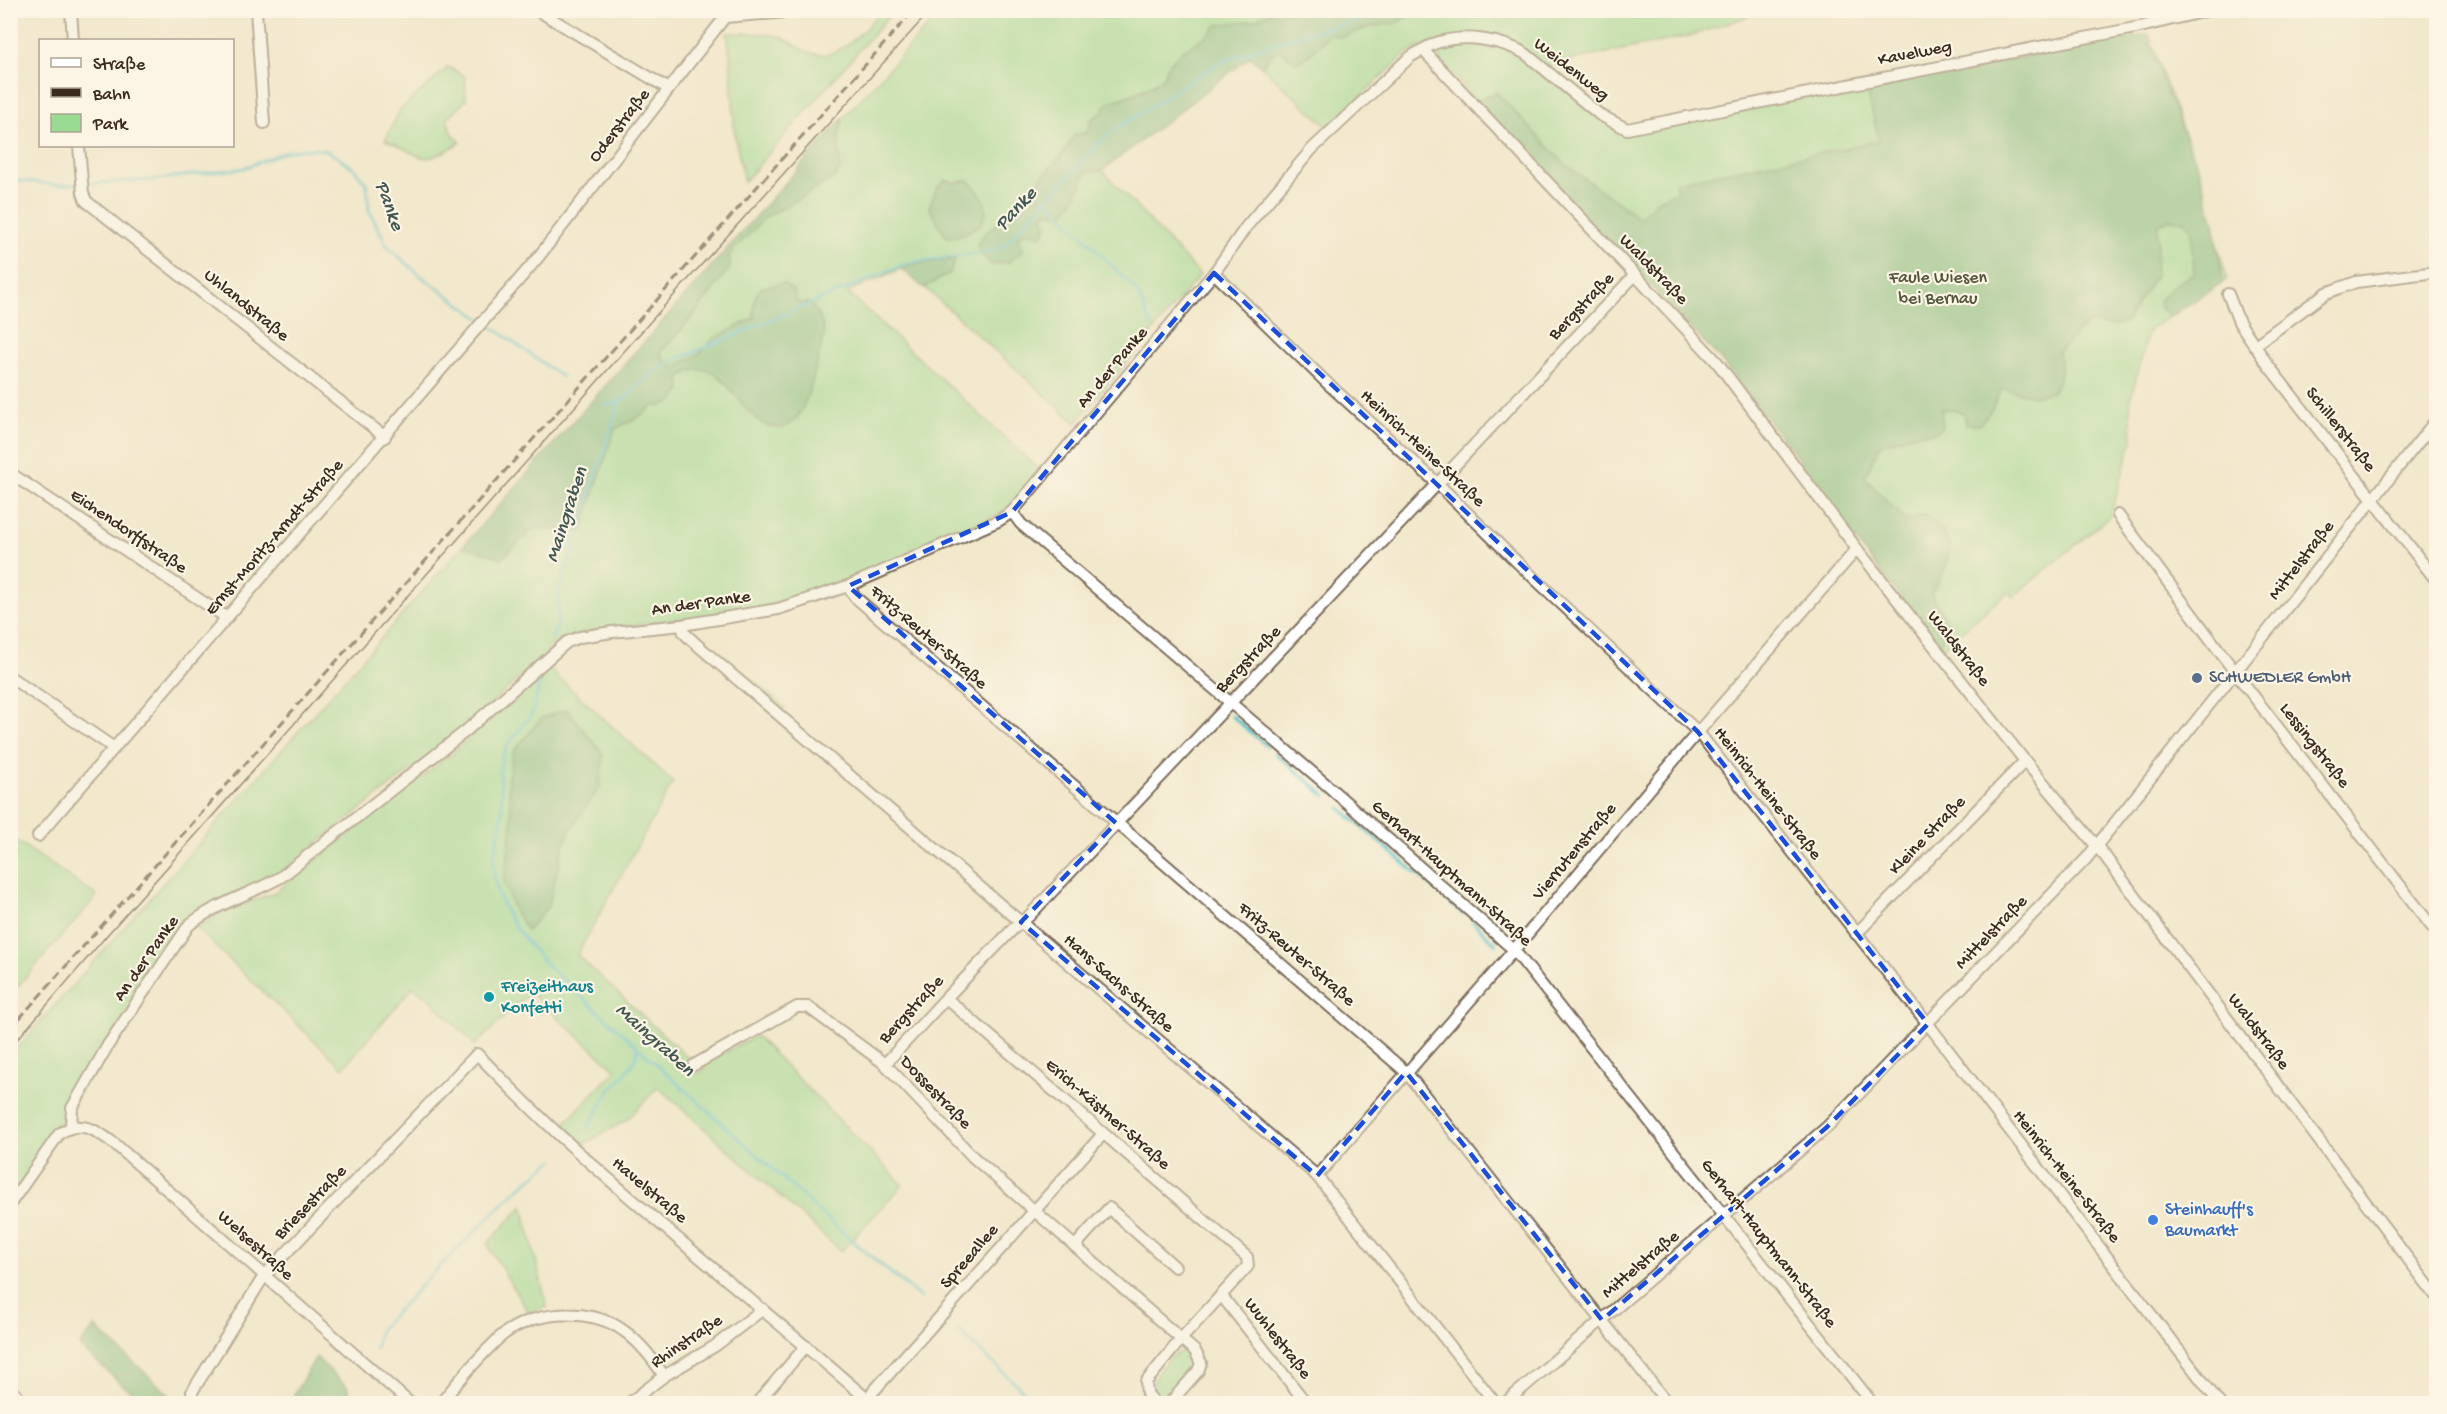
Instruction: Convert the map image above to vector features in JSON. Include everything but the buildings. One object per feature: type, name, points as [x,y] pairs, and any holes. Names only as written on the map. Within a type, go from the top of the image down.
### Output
[{"type":"street","points":[[71,10],[73,39]]},
{"type":"street","points":[[256,10],[264,123]]},
{"type":"street","points":[[537,10],[669,89]]},
{"type":"street","points":[[725,14],[813,10]]},
{"type":"street","name":"Kavelweg","points":[[1627,129],[2128,29],[2210,10]]},
{"type":"street","name":"Oderstraße","points":[[536,260],[725,14]]},
{"type":"street","name":"Weidenweg","points":[[1423,50],[1439,42],[1461,39],[1513,46],[1526,54],[1600,115],[1627,129]]},
{"type":"street","name":"An der Panke","points":[[71,1127],[72,1108],[108,1045],[189,925],[207,911],[259,890],[281,877],[475,724],[567,642],[580,637],[682,625],[778,609],[848,586],[998,521],[1012,512],[1214,273],[1246,227],[1312,149],[1410,57],[1423,50]]},
{"type":"street","name":"Waldstraße","points":[[1423,50],[1716,362],[1857,549],[2025,761],[2097,846],[2436,1296]]},
{"type":"street","name":"Uhlandstraße","points":[[79,147],[85,197],[385,436]]},
{"type":"street","name":"Ernst-Moritz-Arndt-Straße","points":[[39,836],[536,260]]},
{"type":"street","points":[[2254,346],[2326,293],[2356,282],[2436,272]]},
{"type":"street","name":"Heinrich-Heine-Straße","points":[[1214,273],[1325,381],[1438,484],[1517,562],[1698,732],[1928,1024],[2220,1404]]},
{"type":"street","name":"Bergstraße","points":[[885,1064],[1231,704],[1634,276]]},
{"type":"street","name":"Schillerstraße","points":[[2228,294],[2239,322],[2254,346],[2436,580]]},
{"type":"street","name":"Mittelstraße","points":[[1504,1404],[1827,1127],[2097,846],[2436,420]]},
{"type":"street","name":"Eichendorffstraße","points":[[10,473],[227,618]]},
{"type":"street","name":"Gerhart-Hauptmann-Straße","points":[[1012,512],[1022,524],[1514,950],[1873,1404]]},
{"type":"street","name":"Lessingstraße","points":[[2118,515],[2235,672],[2436,932]]},
{"type":"street","name":"Vierrutenstraße","points":[[1317,1176],[1857,549]]},
{"type":"street","name":"Fritz-Reuter-Straße","points":[[848,586],[855,597],[1406,1072],[1668,1404]]},
{"type":"street","name":"Hans-Sachs-Straße","points":[[682,625],[684,633],[695,643],[1317,1176],[1496,1404]]},
{"type":"street","points":[[10,677],[114,748]]},
{"type":"street","name":"Kleine Straße","points":[[1856,934],[2025,761]]},
{"type":"street","name":"Erich-Kästner-Straße","points":[[946,998],[1247,1257],[1248,1266],[1221,1295]]},
{"type":"street","name":"Dossestraße","points":[[694,1065],[797,1007],[808,1007],[885,1064],[973,1157],[1195,1351],[1201,1363],[1198,1371],[1169,1404]]},
{"type":"street","name":"Briesestraße","points":[[192,1392],[264,1276],[477,1054]]},
{"type":"street","name":"Havelstraße","points":[[477,1054],[603,1175],[806,1346],[865,1401]]},
{"type":"street","points":[[10,1204],[50,1145],[59,1134],[71,1127]]},
{"type":"street","name":"Welsestraße","points":[[71,1127],[87,1127],[109,1139],[411,1404]]},
{"type":"street","name":"Spreeallee","points":[[865,1401],[1103,1134]]},
{"type":"street","points":[[1076,1245],[1109,1208],[1175,1267]]},
{"type":"street","points":[[1156,1404],[1147,1394],[1146,1382],[1221,1295]]},
{"type":"street","name":"Wuhlestraße","points":[[1221,1295],[1307,1404]]},
{"type":"street","name":"Rhinstraße","points":[[628,1404],[664,1376],[715,1346],[763,1309]]},
{"type":"street","points":[[440,1404],[500,1337],[519,1325],[554,1316],[591,1317],[623,1330],[650,1356],[664,1376]]},
{"type":"street","points":[[756,1404],[806,1346]]},
{"type":"street","points":[[10,1390],[24,1404]]},
{"type":"highlighted area","points":[[1214,273],[1698,732],[1928,1024],[1827,1127],[1602,1320],[1406,1072],[1317,1176],[1021,922],[1116,823],[848,586],[1012,512]]},
{"type":"green space","points":[[878,11],[886,11],[888,17],[744,182],[735,136],[727,33],[778,36],[811,53],[825,54],[834,52],[852,41],[868,26]]},
{"type":"green space","name":"Faule Wiesen bei Bernau","points":[[942,11],[1764,11],[1690,36],[1547,65],[1625,132],[1876,82],[2148,35],[2195,164],[2227,279],[2149,330],[2130,401],[2132,441],[2110,516],[2013,597],[2008,592],[1941,649],[1798,456],[1721,358],[1476,101],[1427,44],[1407,53],[1328,127],[1250,56],[1102,170],[1200,275],[1076,423],[903,268],[847,292],[1042,472],[1017,501],[1002,513],[842,585],[779,604],[694,619],[677,619],[579,634],[548,647],[548,651],[466,727],[283,870],[254,887],[206,908],[179,929],[43,1151],[11,1198],[11,1055],[463,546],[468,547],[842,126],[843,118]]},
{"type":"green space","points":[[1273,11],[1433,11],[1414,14],[1396,23],[1369,27],[1343,37],[1329,35],[1297,63],[1279,50],[1270,55],[1262,67],[1250,57],[1103,170],[1085,173],[1076,197],[1064,214],[1046,211],[1043,216],[1047,229],[1041,236],[1026,232],[1018,237],[1023,251],[1009,262],[992,265],[982,255],[977,244],[989,229],[1011,216],[1018,202],[1035,191],[1041,178],[1060,157],[1075,135],[1088,132],[1091,119],[1104,112],[1104,108],[1110,101],[1138,92],[1160,80],[1175,58],[1217,25],[1254,20]]},
{"type":"green space","points":[[2149,34],[2170,101],[2197,164],[2214,223],[2223,282],[2170,317],[2160,308],[2159,301],[2173,286],[2194,273],[2191,228],[2184,221],[2170,219],[2158,226],[2156,274],[2126,322],[2113,326],[2088,323],[2058,352],[2060,373],[2052,392],[2034,396],[2002,389],[1992,409],[1979,425],[1966,424],[1964,414],[1954,409],[1941,410],[1942,427],[1936,432],[1916,434],[1880,445],[1865,478],[1906,521],[1924,515],[1936,523],[1948,541],[1948,561],[1931,593],[1948,624],[1939,647],[1860,546],[1797,457],[1720,359],[1476,101],[1496,92],[1566,165],[1640,218],[1659,199],[1676,192],[1676,182],[1879,141],[1866,86]]},
{"type":"green space","points":[[448,67],[465,76],[466,100],[447,119],[452,133],[461,142],[447,151],[428,158],[415,155],[385,140],[400,110]]},
{"type":"green space","points":[[843,118],[839,138],[840,169],[835,177],[765,217],[729,255],[731,266],[691,319],[661,352],[663,359],[674,367],[699,354],[713,339],[754,318],[754,302],[761,288],[783,283],[794,291],[797,302],[803,304],[808,302],[811,305],[824,330],[811,386],[798,417],[789,425],[781,428],[766,425],[754,417],[722,379],[710,371],[696,370],[680,377],[681,391],[673,401],[659,407],[654,405],[639,417],[615,429],[581,532],[534,528],[502,558],[463,546]]},
{"type":"green space","points":[[946,180],[955,183],[968,180],[980,194],[986,211],[980,224],[974,229],[953,237],[946,237],[929,207],[937,188]]},
{"type":"green space","points":[[955,259],[950,273],[924,288],[901,268],[908,265]]},
{"type":"green space","points":[[547,667],[673,782],[577,955],[689,1059],[686,1064],[689,1071],[697,1074],[703,1071],[706,1062],[756,1036],[903,1185],[841,1251],[658,1087],[627,1120],[584,1144],[563,1125],[616,1070],[530,993],[475,1045],[426,995],[413,987],[343,1068],[196,928],[216,916],[275,892],[455,751]]},
{"type":"green space","points":[[740,669],[785,708],[782,711],[738,673]]},
{"type":"green space","points":[[567,709],[603,754],[600,787],[570,830],[548,907],[527,931],[514,910],[504,882],[512,824],[508,779],[513,752],[542,718]]},
{"type":"green space","points":[[11,837],[97,896],[11,994]]},
{"type":"green space","points":[[523,1206],[547,1307],[528,1312],[487,1244]]},
{"type":"green space","points":[[95,1327],[179,1403],[143,1403],[79,1346]]},
{"type":"green space","points":[[1182,1351],[1188,1351],[1195,1359],[1192,1371],[1179,1389],[1162,1400],[1153,1388],[1154,1380],[1162,1366]]},
{"type":"green space","points":[[316,1357],[347,1387],[354,1403],[289,1403]]},
{"type":"waterway","name":"Panke","points":[[603,404],[611,404],[624,399],[650,375],[675,360],[908,263],[988,252],[1003,247],[1108,134],[1212,67],[1280,41],[1399,10]]},
{"type":"waterway","name":"Panke","points":[[10,180],[58,185],[152,180],[244,168],[287,151],[326,150],[354,168],[367,185],[369,210],[387,246],[421,276],[562,377]]},
{"type":"waterway","points":[[1048,201],[1137,291],[1152,327]]},
{"type":"waterway","name":"Maingraben","points":[[552,639],[558,623],[558,595],[620,401]]},
{"type":"waterway","name":"Maingraben","points":[[540,682],[532,713],[505,750],[500,767],[502,813],[494,858],[494,875],[497,890],[510,919],[550,968],[850,1239],[921,1298]]},
{"type":"waterway","points":[[1232,716],[1267,746]]},
{"type":"waterway","points":[[1276,754],[1326,796]]},
{"type":"waterway","points":[[1340,808],[1417,874]]},
{"type":"waterway","points":[[1420,876],[1435,889]]},
{"type":"waterway","points":[[1443,896],[1463,914]]},
{"type":"waterway","points":[[1473,922],[1496,944]]},
{"type":"waterway","points":[[588,1127],[612,1088],[632,1066],[637,1046]]},
{"type":"waterway","points":[[375,1349],[380,1329],[515,1192],[553,1160]]},
{"type":"waterway","name":"Maingraben","points":[[958,1330],[1037,1404]]},
{"type":"waterway","points":[[366,1404],[368,1394]]},
{"type":"tram line","points":[[10,1048],[108,934],[666,304],[931,10]]},
{"type":"railway","points":[[10,1029],[914,10]]},
{"type":"place","name":"SCHWEDLER GmbH","points":[[2197,678]]},
{"type":"place","name":"Freizeithaus Konfetti","points":[[489,997]]},
{"type":"place","name":"Steinhauff's Baumarkt","points":[[2153,1220]]}]
